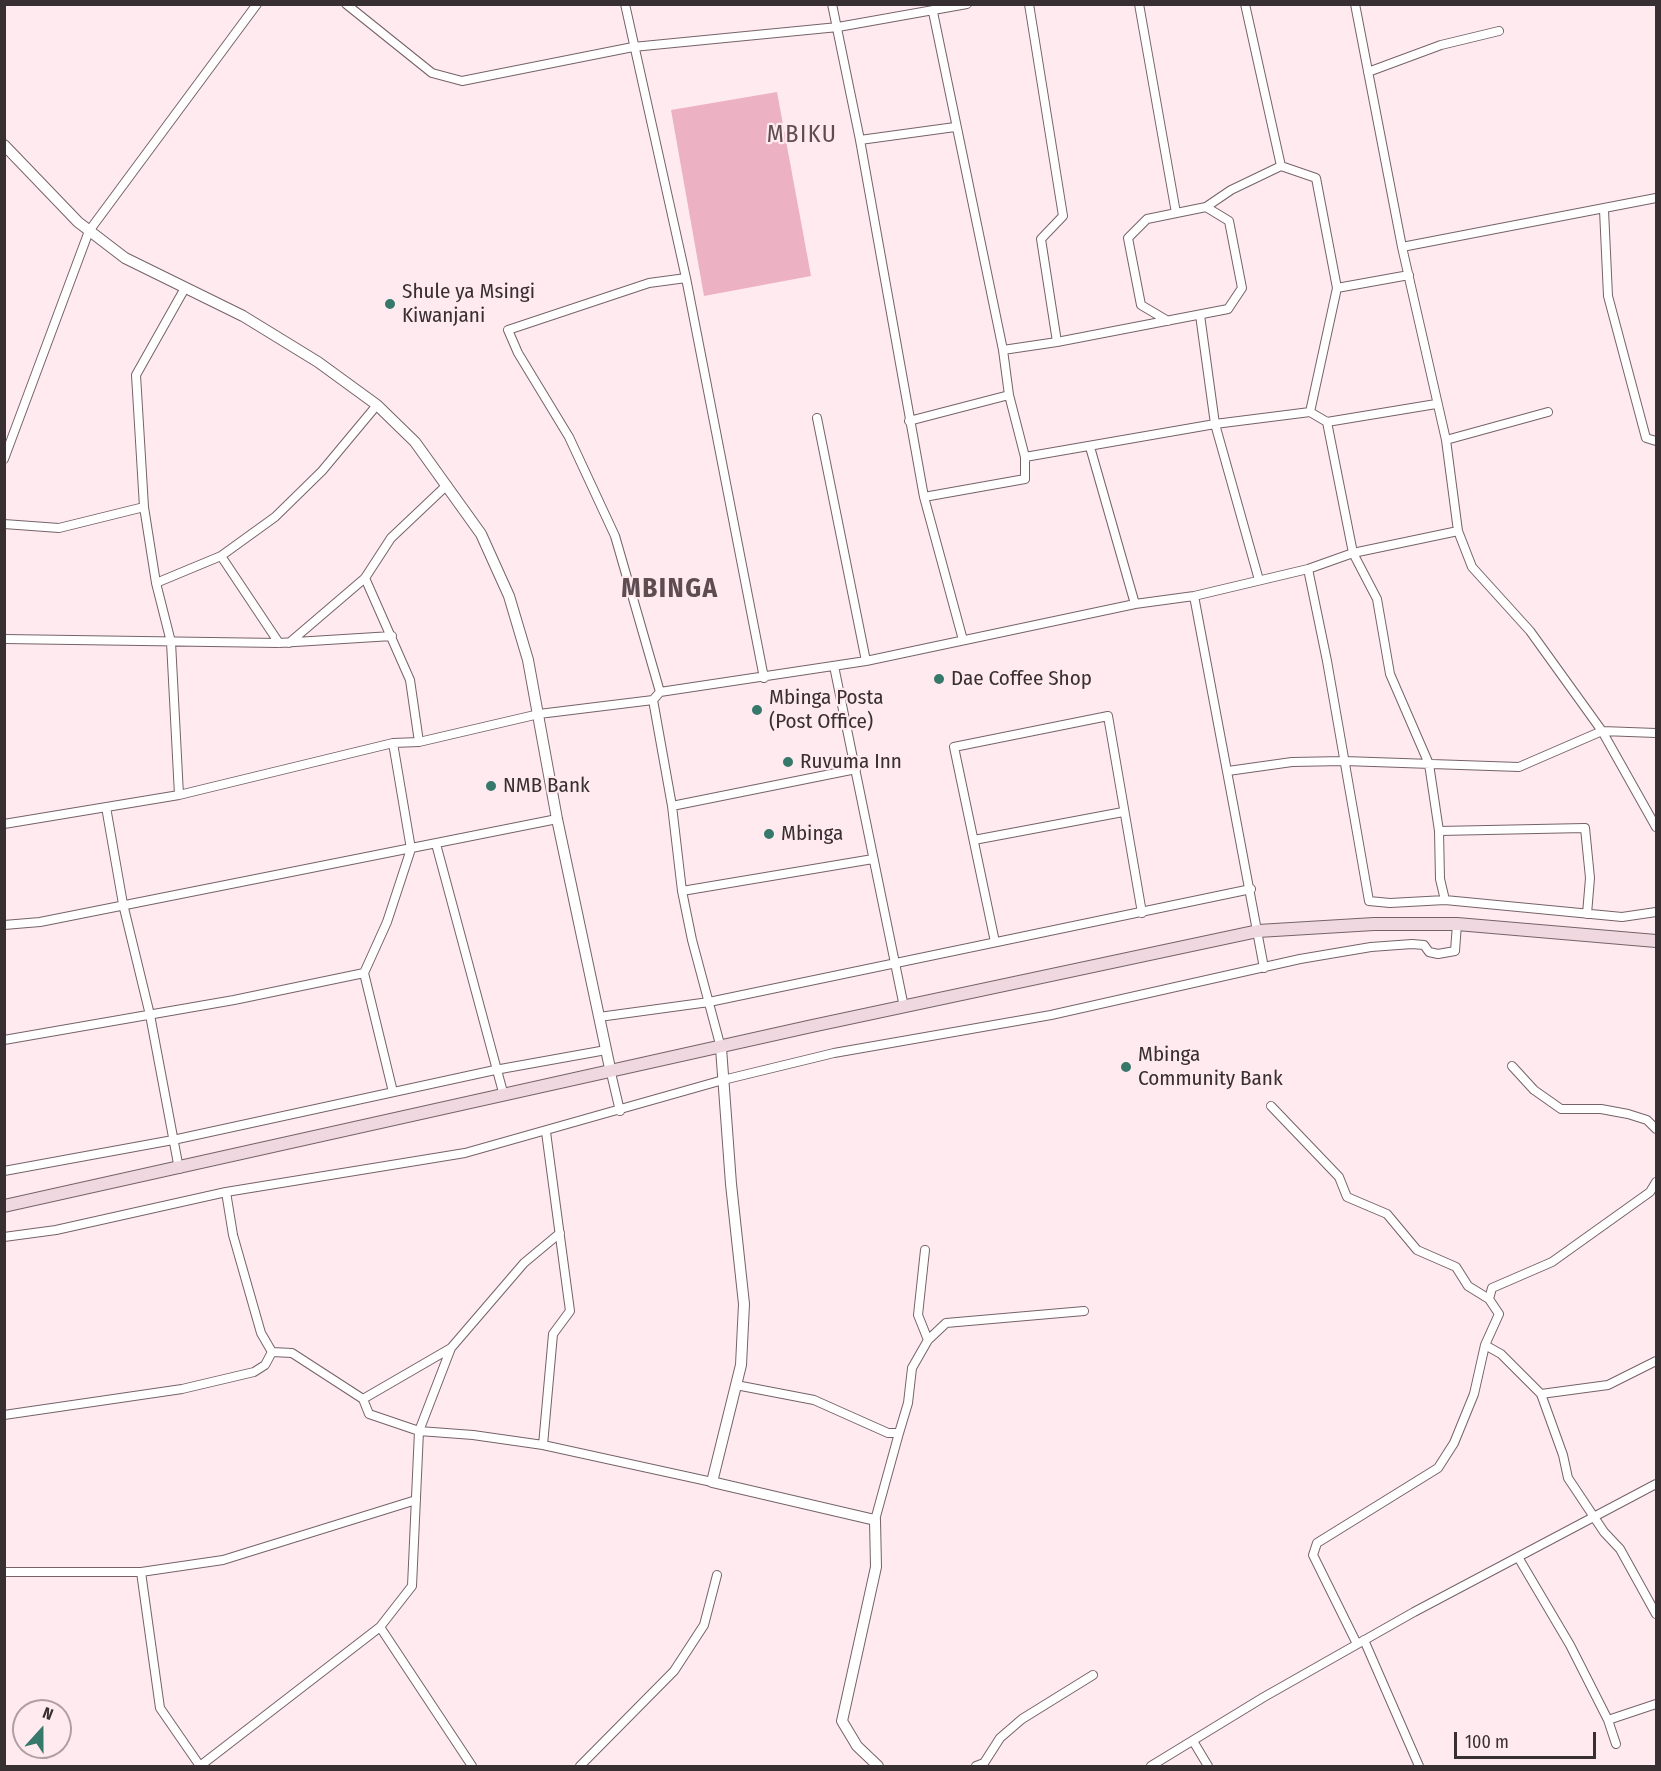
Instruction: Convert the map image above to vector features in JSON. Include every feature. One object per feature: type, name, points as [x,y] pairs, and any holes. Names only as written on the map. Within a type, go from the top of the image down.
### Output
[{"type":"main road","points":[[4,1206],[1258,931],[1374,924],[1457,924],[1656,941]]},
{"type":"street","points":[[4,459],[89,231],[257,4]]},
{"type":"street","points":[[346,4],[432,73],[462,81],[633,47],[838,27],[968,4]]},
{"type":"street","points":[[832,4],[860,140],[924,497],[963,640]]},
{"type":"street","points":[[1029,4],[1063,216],[1041,239],[1057,342]]},
{"type":"street","points":[[1139,4],[1176,213]]},
{"type":"street","points":[[1245,4],[1281,166]]},
{"type":"street","points":[[1355,4],[1402,247],[1446,440],[1458,531],[1472,567],[1530,632],[1602,731],[1656,827]]},
{"type":"street","points":[[627,5],[633,47],[686,278],[764,678]]},
{"type":"street","points":[[924,497],[1025,479],[1025,457],[1009,394],[1003,350],[933,12]]},
{"type":"street","points":[[1368,72],[1441,45],[1499,31]]},
{"type":"street","points":[[860,140],[955,127]]},
{"type":"street","points":[[4,145],[89,231],[125,258],[252,322],[318,362],[377,405],[415,442],[481,534],[509,596],[528,660],[557,819],[620,1111]]},
{"type":"street","points":[[1168,321],[1141,305],[1128,238],[1147,219],[1206,207],[1231,190],[1281,166],[1316,178],[1337,288],[1310,412]]},
{"type":"street","points":[[1402,247],[1604,210],[1656,198]]},
{"type":"street","points":[[1003,350],[1057,342],[1228,309],[1242,288],[1229,221],[1206,207]]},
{"type":"street","points":[[1604,210],[1608,296],[1646,438],[1656,441]]},
{"type":"street","points":[[1337,288],[1409,274]]},
{"type":"street","points":[[660,692],[615,536],[569,437],[518,353],[508,330],[649,283],[686,278]]},
{"type":"street","points":[[179,795],[171,642],[156,583],[144,507],[136,375],[186,288]]},
{"type":"street","points":[[1200,315],[1215,424],[1259,579]]},
{"type":"street","points":[[909,421],[1009,394]]},
{"type":"street","points":[[1025,457],[1215,424],[1310,412],[1327,422],[1436,404]]},
{"type":"street","points":[[156,583],[221,556],[274,517],[322,471],[377,405]]},
{"type":"street","points":[[1446,440],[1548,412]]},
{"type":"street","points":[[817,418],[866,661]]},
{"type":"street","points":[[1327,422],[1353,553],[1377,599],[1390,674],[1429,764],[1439,831],[1440,879],[1446,900]]},
{"type":"street","points":[[1090,447],[1135,604]]},
{"type":"street","points":[[284,643],[365,579],[391,538],[447,485]]},
{"type":"street","points":[[4,524],[60,528],[144,507]]},
{"type":"street","points":[[4,824],[179,795],[393,743],[419,742],[539,714],[653,700],[660,692],[866,661],[1135,604],[1194,596],[1308,569],[1353,553],[1458,531]]},
{"type":"street","points":[[221,556],[284,643]]},
{"type":"street","points":[[1308,569],[1327,661],[1369,901],[1390,903],[1446,900],[1622,916],[1656,912]]},
{"type":"street","points":[[365,579],[410,680],[419,742]]},
{"type":"street","points":[[1194,596],[1264,968]]},
{"type":"street","points":[[4,639],[284,643],[392,636]]},
{"type":"street","points":[[834,666],[904,1007]]},
{"type":"street","points":[[653,700],[672,806],[682,891],[721,1048],[731,1184],[744,1304],[741,1365],[712,1482]]},
{"type":"street","points":[[995,942],[954,747],[1108,716],[1142,914]]},
{"type":"street","points":[[1228,771],[1292,762],[1344,761],[1519,767],[1602,731],[1656,733]]},
{"type":"street","points":[[393,743],[411,849],[387,922],[364,973],[393,1092]]},
{"type":"street","points":[[672,806],[856,769]]},
{"type":"street","points":[[106,807],[123,904],[150,1015],[179,1169]]},
{"type":"street","points":[[974,840],[1123,812]]},
{"type":"street","points":[[4,925],[40,922],[557,819]]},
{"type":"street","points":[[1439,831],[1585,828],[1590,878],[1587,914]]},
{"type":"street","points":[[436,844],[495,1070],[504,1096]]},
{"type":"street","points":[[682,891],[873,859]]},
{"type":"street","points":[[599,1017],[709,1002],[1251,890]]},
{"type":"street","points":[[4,1237],[56,1230],[225,1192],[465,1153],[546,1132],[723,1080],[834,1053],[1051,1015],[1264,968],[1371,947],[1412,944],[1424,945],[1429,952],[1438,954],[1455,951],[1457,924]]},
{"type":"street","points":[[4,1040],[150,1015],[364,973]]},
{"type":"street","points":[[4,1171],[173,1140],[495,1070],[606,1050]]},
{"type":"street","points":[[1512,1066],[1534,1090],[1561,1109],[1601,1109],[1628,1114],[1647,1120],[1656,1129]]},
{"type":"street","points":[[1271,1106],[1339,1177],[1347,1197],[1387,1214],[1417,1250],[1456,1267],[1468,1286],[1489,1299],[1499,1314],[1485,1345],[1474,1394],[1454,1443],[1438,1468],[1317,1543],[1312,1555],[1360,1642],[1419,1767]]},
{"type":"street","points":[[543,1445],[554,1334],[570,1311],[546,1132]]},
{"type":"street","points":[[1489,1299],[1492,1288],[1552,1262],[1650,1192],[1656,1182]]},
{"type":"street","points":[[225,1192],[233,1235],[261,1333],[272,1352]]},
{"type":"street","points":[[363,1399],[451,1348],[524,1263],[560,1233]]},
{"type":"street","points":[[925,1250],[918,1315],[928,1340]]},
{"type":"street","points":[[878,1767],[857,1746],[842,1721],[876,1567],[876,1520],[908,1403],[912,1368],[928,1340],[946,1323],[1084,1311]]},
{"type":"street","points":[[1485,1345],[1501,1354],[1541,1394],[1563,1455],[1568,1478],[1592,1515],[1620,1549],[1656,1614]]},
{"type":"street","points":[[141,1572],[160,1708],[200,1766],[380,1627],[412,1586],[419,1431],[451,1348]]},
{"type":"street","points":[[272,1352],[292,1353],[363,1399],[369,1414],[419,1431],[473,1435],[543,1445],[876,1520]]},
{"type":"street","points":[[4,1415],[182,1389],[213,1382],[254,1372],[265,1365],[272,1352]]},
{"type":"street","points":[[1541,1394],[1608,1384],[1656,1361]]},
{"type":"street","points":[[736,1385],[814,1400],[888,1433],[899,1433]]},
{"type":"street","points":[[1151,1767],[1360,1642],[1592,1515],[1656,1484]]},
{"type":"street","points":[[4,1572],[141,1572],[223,1560],[416,1500]]},
{"type":"street","points":[[1518,1557],[1570,1645],[1608,1720],[1616,1744]]},
{"type":"street","points":[[580,1767],[675,1671],[704,1625],[717,1575]]},
{"type":"street","points":[[380,1627],[472,1767]]},
{"type":"street","points":[[976,1767],[984,1763],[1000,1738],[1022,1719],[1093,1675]]},
{"type":"street","points":[[1608,1720],[1656,1704]]},
{"type":"street","points":[[1193,1741],[1208,1767]]},
{"type":"shaded area","points":[[777,92],[811,276],[704,296],[671,110]]},
{"type":"place","name":"Shule ya Msingi Kiwanjani","points":[[390,304]]},
{"type":"place","name":"Dae Coffee Shop","points":[[939,679]]},
{"type":"place","name":"Mbinga Posta (Post Office)","points":[[757,710]]},
{"type":"place","name":"Ruvuma Inn","points":[[788,762]]},
{"type":"place","name":"NMB Bank","points":[[491,786]]},
{"type":"place","name":"Mbinga","points":[[769,834]]},
{"type":"place","name":"Mbinga Community Bank","points":[[1126,1067]]},
{"type":"district","name":"MBIKU","points":[[802,135]]},
{"type":"district","name":"MBINGA","points":[[670,589]]}]
